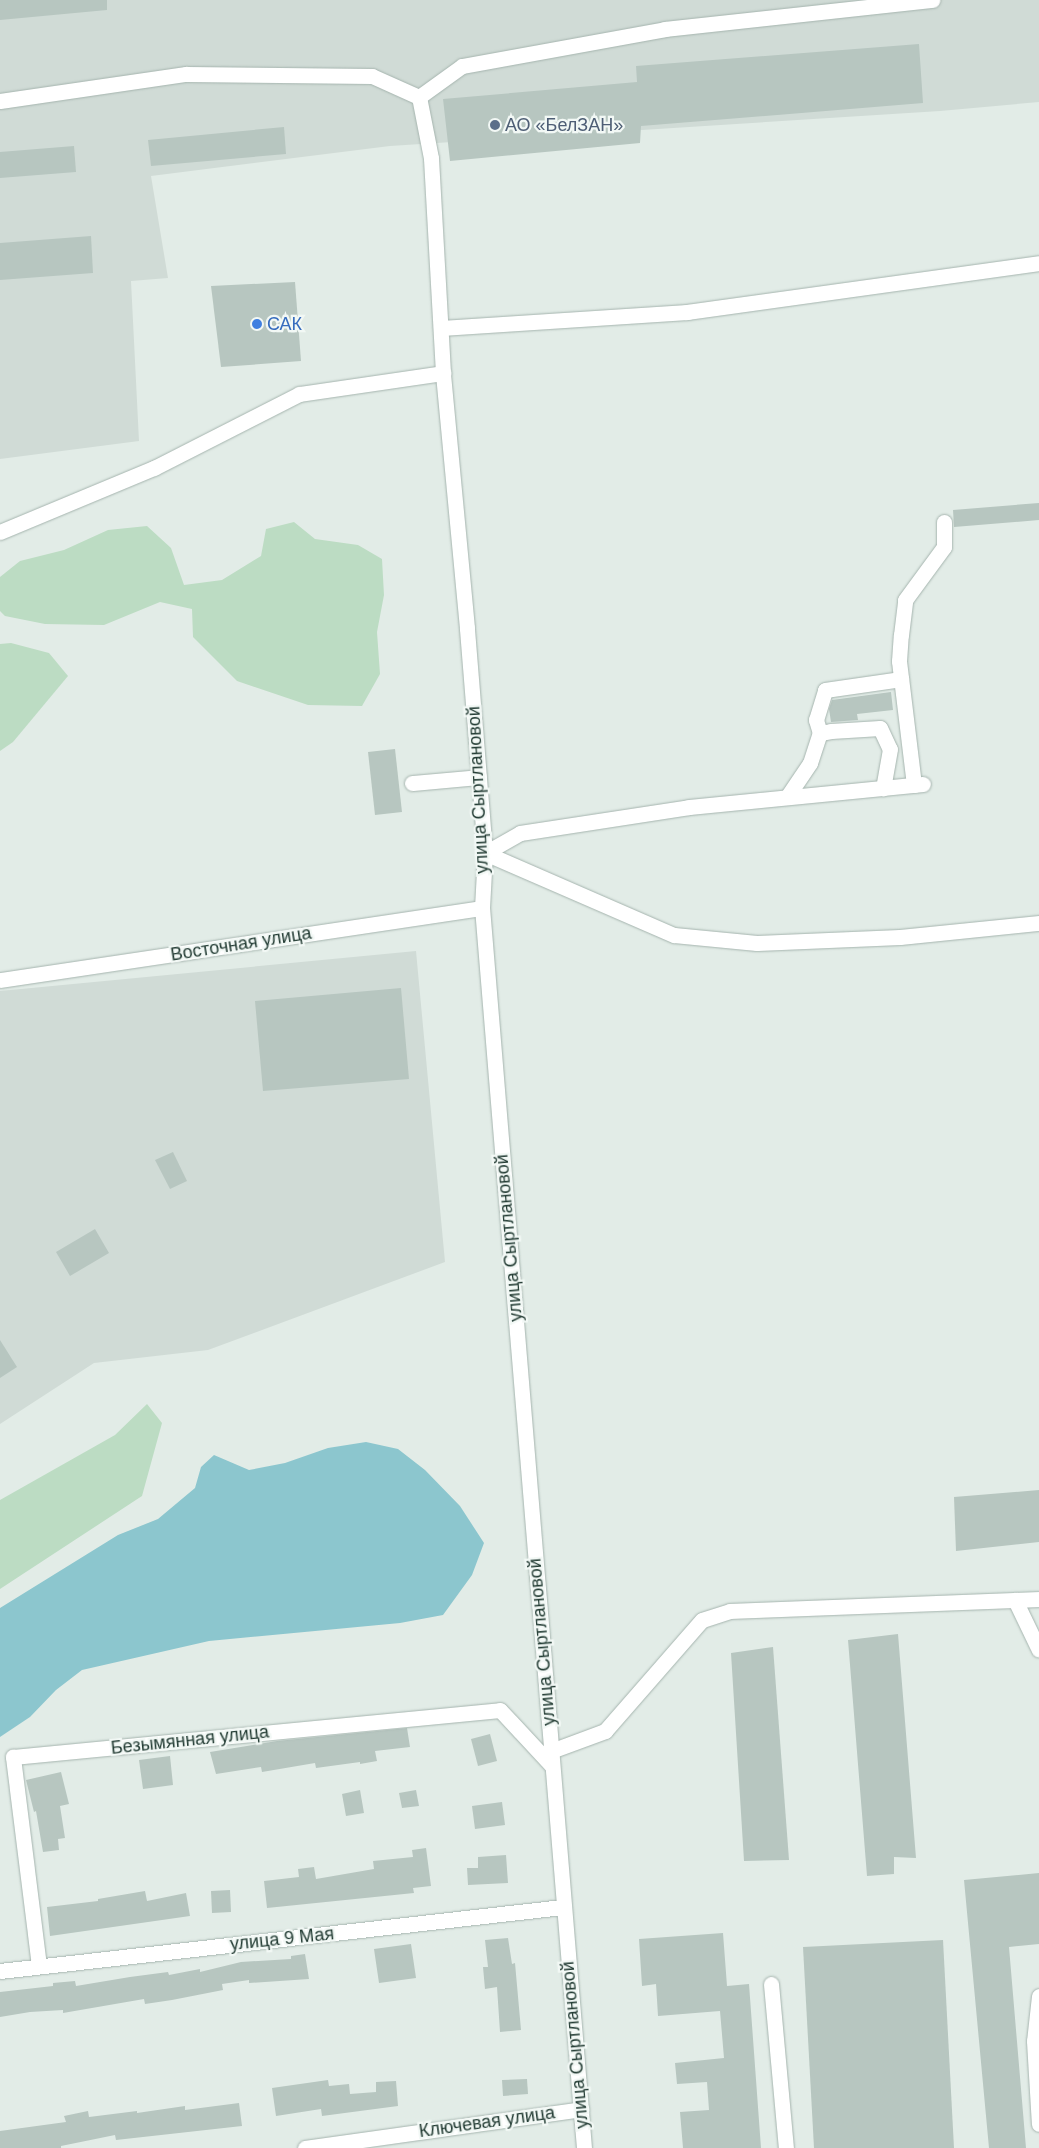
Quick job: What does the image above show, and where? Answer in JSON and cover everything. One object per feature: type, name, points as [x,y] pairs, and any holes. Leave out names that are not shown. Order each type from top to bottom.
[{"type":"street","points":[[0,101],[186,74],[372,76],[419,97],[462,66],[665,29],[932,0]]},
{"type":"street","name":"улица Сыртлановой","points":[[419,97],[432,158],[443,373],[485,853],[482,908],[584,2148]]},
{"type":"street","points":[[441,328],[688,312],[1039,263]]},
{"type":"street","points":[[0,532],[154,468],[299,394],[443,373]]},
{"type":"street","points":[[485,853],[520,833],[689,807],[919,784],[898,661],[905,600],[944,547],[944,522]]},
{"type":"street","points":[[787,797],[810,763],[820,733],[816,720],[825,690],[901,679]]},
{"type":"street","points":[[820,733],[880,728],[890,749],[883,788]]},
{"type":"street","points":[[412,783],[479,777]]},
{"type":"street","points":[[485,853],[674,935],[757,943],[900,937],[1039,923]]},
{"type":"street","name":"Восточная улица","points":[[0,980],[482,908]]},
{"type":"street","points":[[551,1759],[605,1731],[702,1620],[730,1611],[1039,1599]]},
{"type":"street","points":[[1015,1600],[1039,1650]]},
{"type":"street","name":"Безымянная улица","points":[[38,1966],[13,1757],[500,1710],[551,1759]]},
{"type":"street","name":"улица 9 Мая","points":[[0,1971],[563,1907]]},
{"type":"street","points":[[772,1984],[786,2148]]},
{"type":"street","points":[[1039,1996],[1034,2041],[1039,2124]]},
{"type":"street","name":"Ключевая улица","points":[[304,2148],[581,2109]]},
{"type":"shaded area","name":"АО «БелЗАН»","points":[[0,0],[1039,0],[1039,102],[940,111],[390,146],[151,176],[168,278],[131,281],[139,441],[0,459]]},
{"type":"shaded area","points":[[416,951],[445,1262],[208,1350],[94,1363],[0,1424],[0,991]]},
{"type":"green space","points":[[294,522],[315,539],[358,545],[382,559],[384,595],[377,632],[380,674],[362,706],[308,705],[237,681],[193,637],[192,609],[160,602],[104,625],[45,624],[5,616],[0,611],[0,577],[20,561],[64,550],[108,530],[147,526],[171,548],[184,585],[222,580],[261,556],[266,529]]},
{"type":"green space","points":[[11,643],[49,653],[68,676],[13,742],[0,751],[0,644]]},
{"type":"green space","points":[[147,1404],[162,1423],[142,1496],[0,1589],[0,1500],[115,1435]]},
{"type":"water","points":[[366,1442],[398,1449],[425,1470],[460,1506],[484,1543],[472,1575],[443,1615],[400,1623],[209,1641],[82,1670],[56,1690],[30,1717],[0,1737],[0,1608],[118,1535],[158,1519],[195,1488],[201,1467],[214,1455],[249,1470],[285,1463],[328,1448]]},
{"type":"building","points":[[0,0],[107,0],[107,10],[0,20]]},
{"type":"building","points":[[919,44],[923,103],[641,126],[640,143],[450,161],[443,99],[637,82],[636,66]]},
{"type":"building","points":[[284,127],[286,154],[151,166],[148,140]]},
{"type":"building","points":[[74,146],[76,172],[0,178],[0,152]]},
{"type":"building","points":[[91,236],[93,273],[0,280],[0,243]]},
{"type":"building","name":"САК","points":[[295,282],[301,361],[221,367],[211,286]]},
{"type":"building","points":[[1039,503],[1039,520],[954,527],[953,510]]},
{"type":"building","points":[[891,692],[893,710],[857,714],[858,720],[831,722],[829,709],[832,700]]},
{"type":"building","points":[[395,749],[402,812],[375,815],[368,752]]},
{"type":"building","points":[[401,988],[409,1079],[263,1091],[255,1001]]},
{"type":"building","points":[[173,1152],[187,1181],[170,1189],[155,1160]]},
{"type":"building","points":[[95,1229],[109,1253],[70,1276],[56,1252]]},
{"type":"building","points":[[0,1340],[17,1367],[0,1378]]},
{"type":"building","points":[[1039,1490],[1039,1542],[956,1551],[954,1497]]},
{"type":"building","points":[[898,1634],[916,1858],[894,1857],[894,1874],[867,1876],[848,1640]]},
{"type":"building","points":[[773,1647],[789,1860],[744,1861],[731,1653]]},
{"type":"building","points":[[407,1728],[410,1747],[375,1751],[377,1761],[360,1764],[360,1762],[316,1768],[315,1763],[262,1772],[261,1767],[216,1774],[210,1752],[277,1741]]},
{"type":"building","points":[[490,1734],[497,1761],[478,1766],[471,1739]]},
{"type":"building","points":[[170,1756],[173,1785],[143,1789],[139,1760]]},
{"type":"building","points":[[61,1772],[69,1804],[60,1806],[65,1838],[58,1839],[59,1850],[43,1852],[36,1811],[34,1812],[26,1780]]},
{"type":"building","points":[[360,1790],[364,1813],[346,1816],[342,1794]]},
{"type":"building","points":[[416,1790],[419,1806],[402,1808],[399,1793]]},
{"type":"building","points":[[502,1802],[505,1825],[475,1829],[472,1806]]},
{"type":"building","points":[[426,1848],[431,1886],[413,1888],[414,1893],[267,1908],[264,1881],[299,1877],[298,1869],[314,1867],[316,1879],[374,1869],[373,1861],[413,1857],[412,1850]]},
{"type":"building","points":[[506,1855],[508,1883],[468,1885],[467,1868],[478,1868],[478,1857]]},
{"type":"building","points":[[1039,1873],[1039,1944],[1009,1947],[1026,2148],[989,2148],[964,1880]]},
{"type":"building","points":[[230,1890],[231,1912],[212,1913],[211,1891]]},
{"type":"building","points":[[145,1891],[147,1901],[186,1893],[190,1916],[50,1936],[47,1907],[98,1901],[98,1899]]},
{"type":"building","points":[[723,1933],[727,1986],[749,1984],[761,2148],[683,2148],[680,2112],[709,2110],[707,2082],[677,2084],[675,2063],[724,2058],[720,2011],[658,2016],[656,1984],[642,1986],[639,1939]]},
{"type":"building","points":[[508,1938],[512,1964],[515,1963],[521,2030],[500,2032],[497,1987],[485,1989],[483,1967],[488,1967],[485,1940]]},
{"type":"building","points":[[943,1940],[954,2148],[814,2148],[803,1947]]},
{"type":"building","points":[[411,1944],[416,1978],[379,1983],[374,1949]]},
{"type":"building","points":[[305,1954],[309,1979],[249,1983],[249,1980],[222,1984],[223,1990],[172,2000],[145,2004],[144,1999],[63,2013],[63,2010],[30,2012],[0,2017],[0,1992],[53,1986],[53,1983],[75,1981],[76,1986],[168,1972],[169,1975],[200,1969],[200,1972],[241,1962],[291,1959],[291,1956]]},
{"type":"building","points":[[527,2079],[528,2094],[503,2096],[502,2080]]},
{"type":"building","points":[[328,2080],[329,2086],[349,2084],[350,2094],[376,2092],[376,2082],[396,2081],[398,2106],[322,2116],[321,2109],[276,2116],[272,2088]]},
{"type":"building","points":[[239,2103],[242,2126],[116,2140],[115,2135],[61,2146],[61,2148],[0,2148],[0,2131],[66,2122],[64,2116],[88,2111],[89,2117],[185,2106],[185,2110]]},
{"type":"place","name":"АО «БелЗАН»","points":[[495,125]]},
{"type":"place","name":"САК","points":[[257,324]]}]
